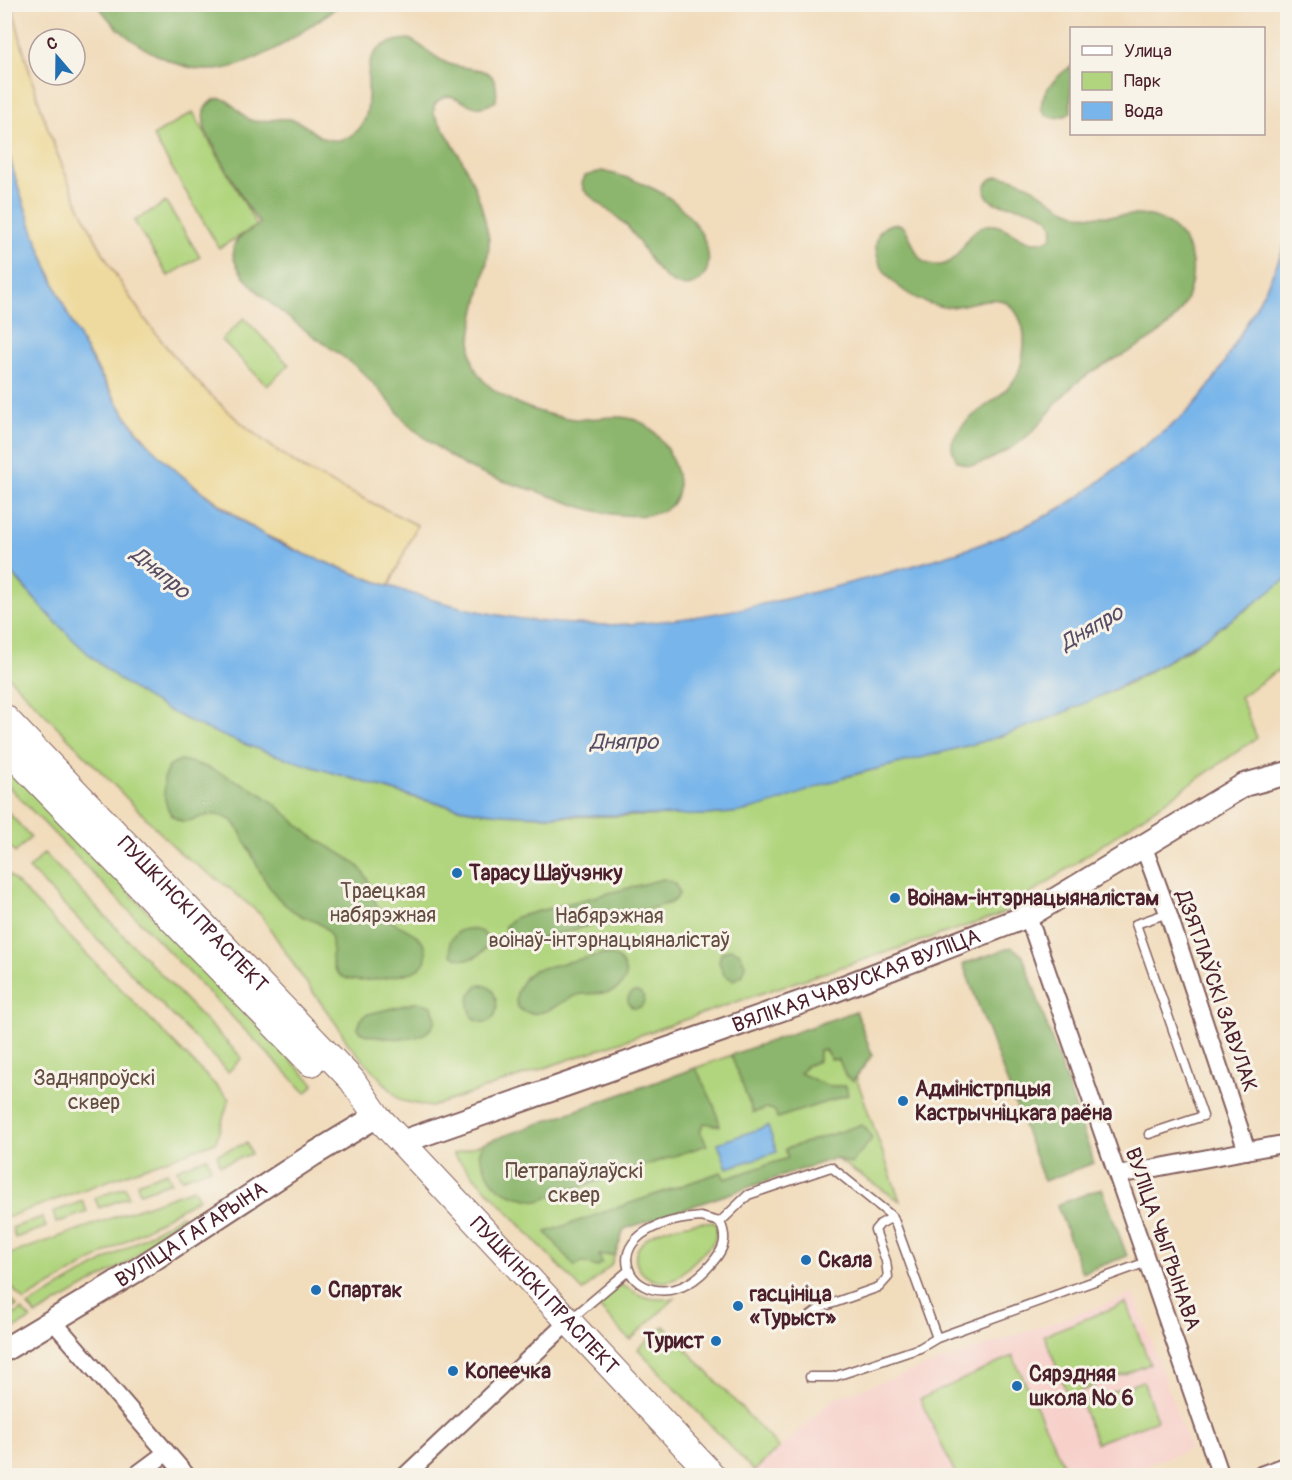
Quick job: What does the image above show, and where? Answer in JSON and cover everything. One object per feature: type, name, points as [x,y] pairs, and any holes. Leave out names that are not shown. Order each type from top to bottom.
[{"type":"main road","name":"ПУШКІНСКІ ПРАСПЕКТ","points":[[4,717],[352,1080],[377,1116],[713,1476]]},
{"type":"main road","name":"ПУШКІНСКІ ПРАСПЕКТ","points":[[4,746],[339,1092],[377,1116]]},
{"type":"main road","name":"ВЯЛІКАЯ ЧАВУСКАЯ ВУЛІЦА","points":[[402,1142],[828,993],[1028,915],[1244,785],[1287,772]]},
{"type":"main road","name":"ВУЛІЦА ГАГАРЫНА","points":[[4,1350],[137,1270],[314,1154],[377,1116]]},
{"type":"street","name":"ДЗЯТЛАЎСКІ ЗАВУЛАК","points":[[1143,845],[1247,1151]]},
{"type":"street","name":"ВУЛІЦА ЧЫГРЫНАВА","points":[[1028,915],[1221,1476]]},
{"type":"street","points":[[1118,1175],[1287,1143]]},
{"type":"street","points":[[53,1321],[187,1476]]},
{"type":"street","points":[[405,1476],[569,1321]]},
{"type":"street","points":[[135,1476],[166,1453]]},
{"type":"street","points":[[1258,1476],[1287,1465]]},
{"type":"lane","points":[[1149,1134],[1203,1116],[1136,924],[1168,913]]},
{"type":"lane","points":[[720,1222],[748,1195],[831,1167],[893,1217],[937,1338]]},
{"type":"lane","points":[[701,1217],[720,1222],[725,1231],[726,1241],[720,1252],[704,1272],[681,1287],[661,1292],[651,1289],[642,1286],[628,1271],[629,1247],[649,1230],[666,1223],[701,1217]]},
{"type":"lane","points":[[805,1320],[822,1307],[879,1287],[888,1277],[886,1261],[875,1230],[880,1224],[893,1217]]},
{"type":"lane","points":[[810,1377],[833,1377],[920,1348],[937,1338],[1147,1262]]},
{"type":"lane","points":[[569,1321],[628,1271]]},
{"type":"shaded area","name":"Сярэдняя школа № 6","points":[[1134,1294],[1190,1449],[1121,1475],[754,1476],[752,1473],[835,1398]]},
{"type":"green space","points":[[98,5],[340,5],[270,52],[238,65],[215,70],[181,65],[148,51],[117,27]]},
{"type":"green space","points":[[409,39],[449,64],[490,74],[496,88],[496,101],[485,106],[471,106],[451,96],[440,99],[434,105],[434,114],[471,178],[489,237],[488,258],[471,342],[476,370],[494,389],[534,410],[575,419],[629,418],[646,425],[661,441],[674,464],[678,489],[675,500],[668,508],[641,516],[603,513],[471,469],[444,453],[409,426],[359,370],[277,309],[256,290],[241,272],[233,255],[237,240],[260,224],[246,204],[205,130],[203,118],[208,104],[223,99],[253,121],[289,119],[300,123],[325,139],[344,139],[358,130],[365,118],[370,62],[376,51],[388,43]]},
{"type":"green space","points":[[1070,67],[1070,114],[1052,118],[1044,113],[1042,103],[1049,86]]},
{"type":"green space","points":[[193,112],[257,226],[219,248],[153,136]]},
{"type":"green space","points":[[602,171],[651,187],[677,204],[687,214],[697,226],[707,247],[707,269],[699,281],[687,286],[672,282],[665,277],[652,263],[626,225],[584,190],[582,183],[585,176]]},
{"type":"green space","points":[[998,176],[1021,182],[1072,212],[1098,216],[1150,216],[1161,220],[1173,227],[1187,245],[1192,261],[1192,278],[1184,304],[1161,332],[1079,381],[1033,431],[1012,447],[985,461],[967,465],[957,461],[952,448],[953,440],[966,422],[1000,395],[1017,376],[1024,346],[1021,322],[1014,309],[1005,302],[995,299],[950,307],[928,303],[907,293],[897,286],[882,268],[876,244],[878,235],[885,227],[894,224],[901,225],[910,236],[921,259],[926,263],[938,265],[954,258],[978,228],[987,225],[996,225],[1033,242],[1051,238],[1053,228],[1050,220],[1043,215],[1023,208],[995,203],[987,196],[985,188],[987,184]]},
{"type":"green space","points":[[166,202],[200,257],[168,276],[134,221]]},
{"type":"green space","points":[[244,318],[289,365],[267,386],[222,340]]},
{"type":"green space","name":"Набярэжная воінаў-інтэрнацыяналістаў","points":[[4,565],[59,626],[89,654],[120,680],[175,714],[234,740],[296,761],[404,795],[484,812],[539,816],[595,816],[706,815],[735,812],[842,778],[1001,736],[1061,714],[1127,684],[1187,650],[1246,610],[1287,578],[1287,664],[1240,697],[1257,738],[1025,898],[1026,902],[994,917],[774,989],[431,1107],[398,1098],[347,1042],[261,915],[228,887],[180,853],[5,673]]},
{"type":"green space","points":[[181,760],[228,776],[263,795],[309,834],[358,866],[367,879],[381,912],[391,921],[415,935],[424,944],[426,959],[422,965],[409,973],[376,980],[351,980],[342,976],[335,969],[332,942],[328,932],[320,924],[287,907],[272,891],[234,822],[215,815],[185,821],[174,817],[170,812],[164,793],[165,776],[169,767]]},
{"type":"green space","points":[[4,762],[314,1084],[306,1093],[5,783]]},
{"type":"green space","points":[[5,809],[31,837],[15,853],[5,841]]},
{"type":"green space","points":[[44,853],[242,1058],[228,1072],[29,869]]},
{"type":"green space","name":"Задняпроўскі сквер","points":[[5,871],[229,1099],[216,1142],[5,1218]]},
{"type":"green space","points":[[663,879],[676,885],[679,894],[670,903],[522,944],[508,942],[505,938],[505,926],[516,917]]},
{"type":"green space","points":[[466,929],[479,931],[486,936],[487,942],[485,949],[479,955],[470,959],[461,959],[451,954],[450,941],[459,931]]},
{"type":"green space","points":[[1012,947],[1023,956],[1094,1163],[1044,1181],[963,964]]},
{"type":"green space","points":[[730,949],[739,952],[745,964],[743,975],[733,980],[724,975],[719,962],[721,953]]},
{"type":"green space","points":[[602,954],[616,957],[624,967],[626,977],[621,986],[614,991],[577,995],[548,1010],[536,1013],[529,1013],[518,1006],[516,1000],[519,987],[528,974],[534,970]]},
{"type":"green space","points":[[479,985],[492,990],[497,1006],[495,1014],[490,1020],[484,1022],[472,1016],[469,1007],[470,994]]},
{"type":"green space","points":[[633,992],[639,992],[644,1000],[642,1006],[633,1008],[628,1003],[628,997]]},
{"type":"green space","points":[[418,1002],[432,1006],[436,1019],[433,1026],[423,1035],[403,1039],[377,1037],[363,1034],[358,1028],[362,1017],[368,1014]]},
{"type":"green space","name":"Петрапаўлаўскі сквер","points":[[856,1011],[872,1055],[856,1077],[900,1201],[835,1158],[624,1229],[611,1265],[583,1291],[453,1154]]},
{"type":"green space","points":[[856,1011],[872,1055],[853,1081],[846,1077],[839,1060],[831,1059],[825,1050],[819,1050],[819,1061],[806,1066],[800,1073],[825,1085],[846,1086],[848,1095],[777,1118],[775,1111],[767,1108],[753,1113],[731,1055]]},
{"type":"green space","points":[[696,1068],[714,1105],[720,1126],[704,1123],[700,1131],[707,1145],[538,1201],[515,1196],[500,1188],[494,1183],[484,1165],[479,1153],[484,1143]]},
{"type":"green space","points":[[860,1125],[865,1127],[872,1138],[852,1164],[835,1158],[624,1229],[615,1255],[599,1255],[602,1263],[597,1267],[582,1262],[575,1267],[546,1232],[721,1172],[725,1179],[788,1158],[785,1149]]},
{"type":"green space","points":[[247,1143],[251,1154],[220,1165],[217,1154]]},
{"type":"green space","points":[[207,1157],[211,1168],[181,1179],[177,1169]]},
{"type":"green space","points":[[167,1172],[171,1182],[140,1193],[137,1183]]},
{"type":"green space","points":[[125,1187],[129,1197],[99,1208],[95,1198]]},
{"type":"green space","points":[[1102,1188],[1127,1256],[1082,1273],[1057,1205]]},
{"type":"green space","points":[[193,1189],[199,1198],[24,1301],[5,1280],[5,1256]]},
{"type":"green space","points":[[83,1201],[87,1212],[56,1223],[53,1212]]},
{"type":"green space","points":[[182,1215],[184,1218],[127,1263],[36,1315],[28,1306]]},
{"type":"green space","points":[[42,1217],[46,1227],[15,1238],[12,1228]]},
{"type":"green space","points":[[701,1222],[713,1222],[717,1226],[713,1243],[677,1278],[668,1281],[651,1279],[638,1268],[636,1252],[647,1238],[661,1230]]},
{"type":"green space","points":[[618,1285],[650,1298],[675,1298],[630,1340],[597,1305]]},
{"type":"green space","points":[[4,1292],[17,1306],[5,1313],[4,1313]]},
{"type":"green space","points":[[1126,1303],[1150,1364],[1068,1396],[1044,1335]]},
{"type":"green space","points":[[22,1310],[31,1319],[5,1334],[5,1320]]},
{"type":"green space","points":[[664,1326],[779,1448],[754,1471],[638,1349]]},
{"type":"green space","points":[[1013,1356],[1068,1475],[956,1475],[920,1399]]},
{"type":"green space","points":[[1143,1381],[1157,1420],[1096,1443],[1081,1403]]},
{"type":"sand","points":[[4,5],[12,5],[27,62],[27,87],[34,87],[52,141],[79,206],[111,267],[149,324],[193,377],[244,425],[307,471],[417,525],[389,586],[307,555],[259,532],[186,479],[155,452],[123,412],[72,326],[33,231],[5,140]]},
{"type":"water","name":"Дняпро","points":[[4,140],[34,233],[72,323],[103,380],[122,409],[142,437],[169,464],[245,523],[305,554],[405,592],[479,611],[554,623],[629,624],[687,618],[775,601],[861,580],[974,547],[1055,511],[1086,492],[1184,415],[1199,399],[1217,374],[1252,314],[1287,240],[1287,578],[1222,626],[1153,669],[1043,721],[958,748],[855,774],[778,802],[739,812],[699,815],[558,816],[484,812],[418,798],[263,751],[232,740],[174,713],[146,698],[120,680],[45,611],[5,565]]},
{"type":"water","points":[[768,1126],[777,1152],[727,1168],[718,1143]]},
{"type":"place","name":"Тарасу Шаўчэнку","points":[[457,873]]},
{"type":"place","name":"Воінам-інтэрнацыяналістам","points":[[895,898]]},
{"type":"place","name":"Адміністрпцыя Кастрычніцкага раёна","points":[[903,1101]]},
{"type":"place","name":"Скала","points":[[806,1260]]},
{"type":"place","name":"Спартак","points":[[316,1290]]},
{"type":"place","name":"гасцініца «Турыст»","points":[[738,1306]]},
{"type":"place","name":"Турист","points":[[716,1341]]},
{"type":"place","name":"Копеечка","points":[[453,1371]]},
{"type":"place","name":"Сярэдняя школа № 6","points":[[1017,1386]]},
{"type":"park label","name":"Траецкая набярэжная","points":[[383,903]]}]
